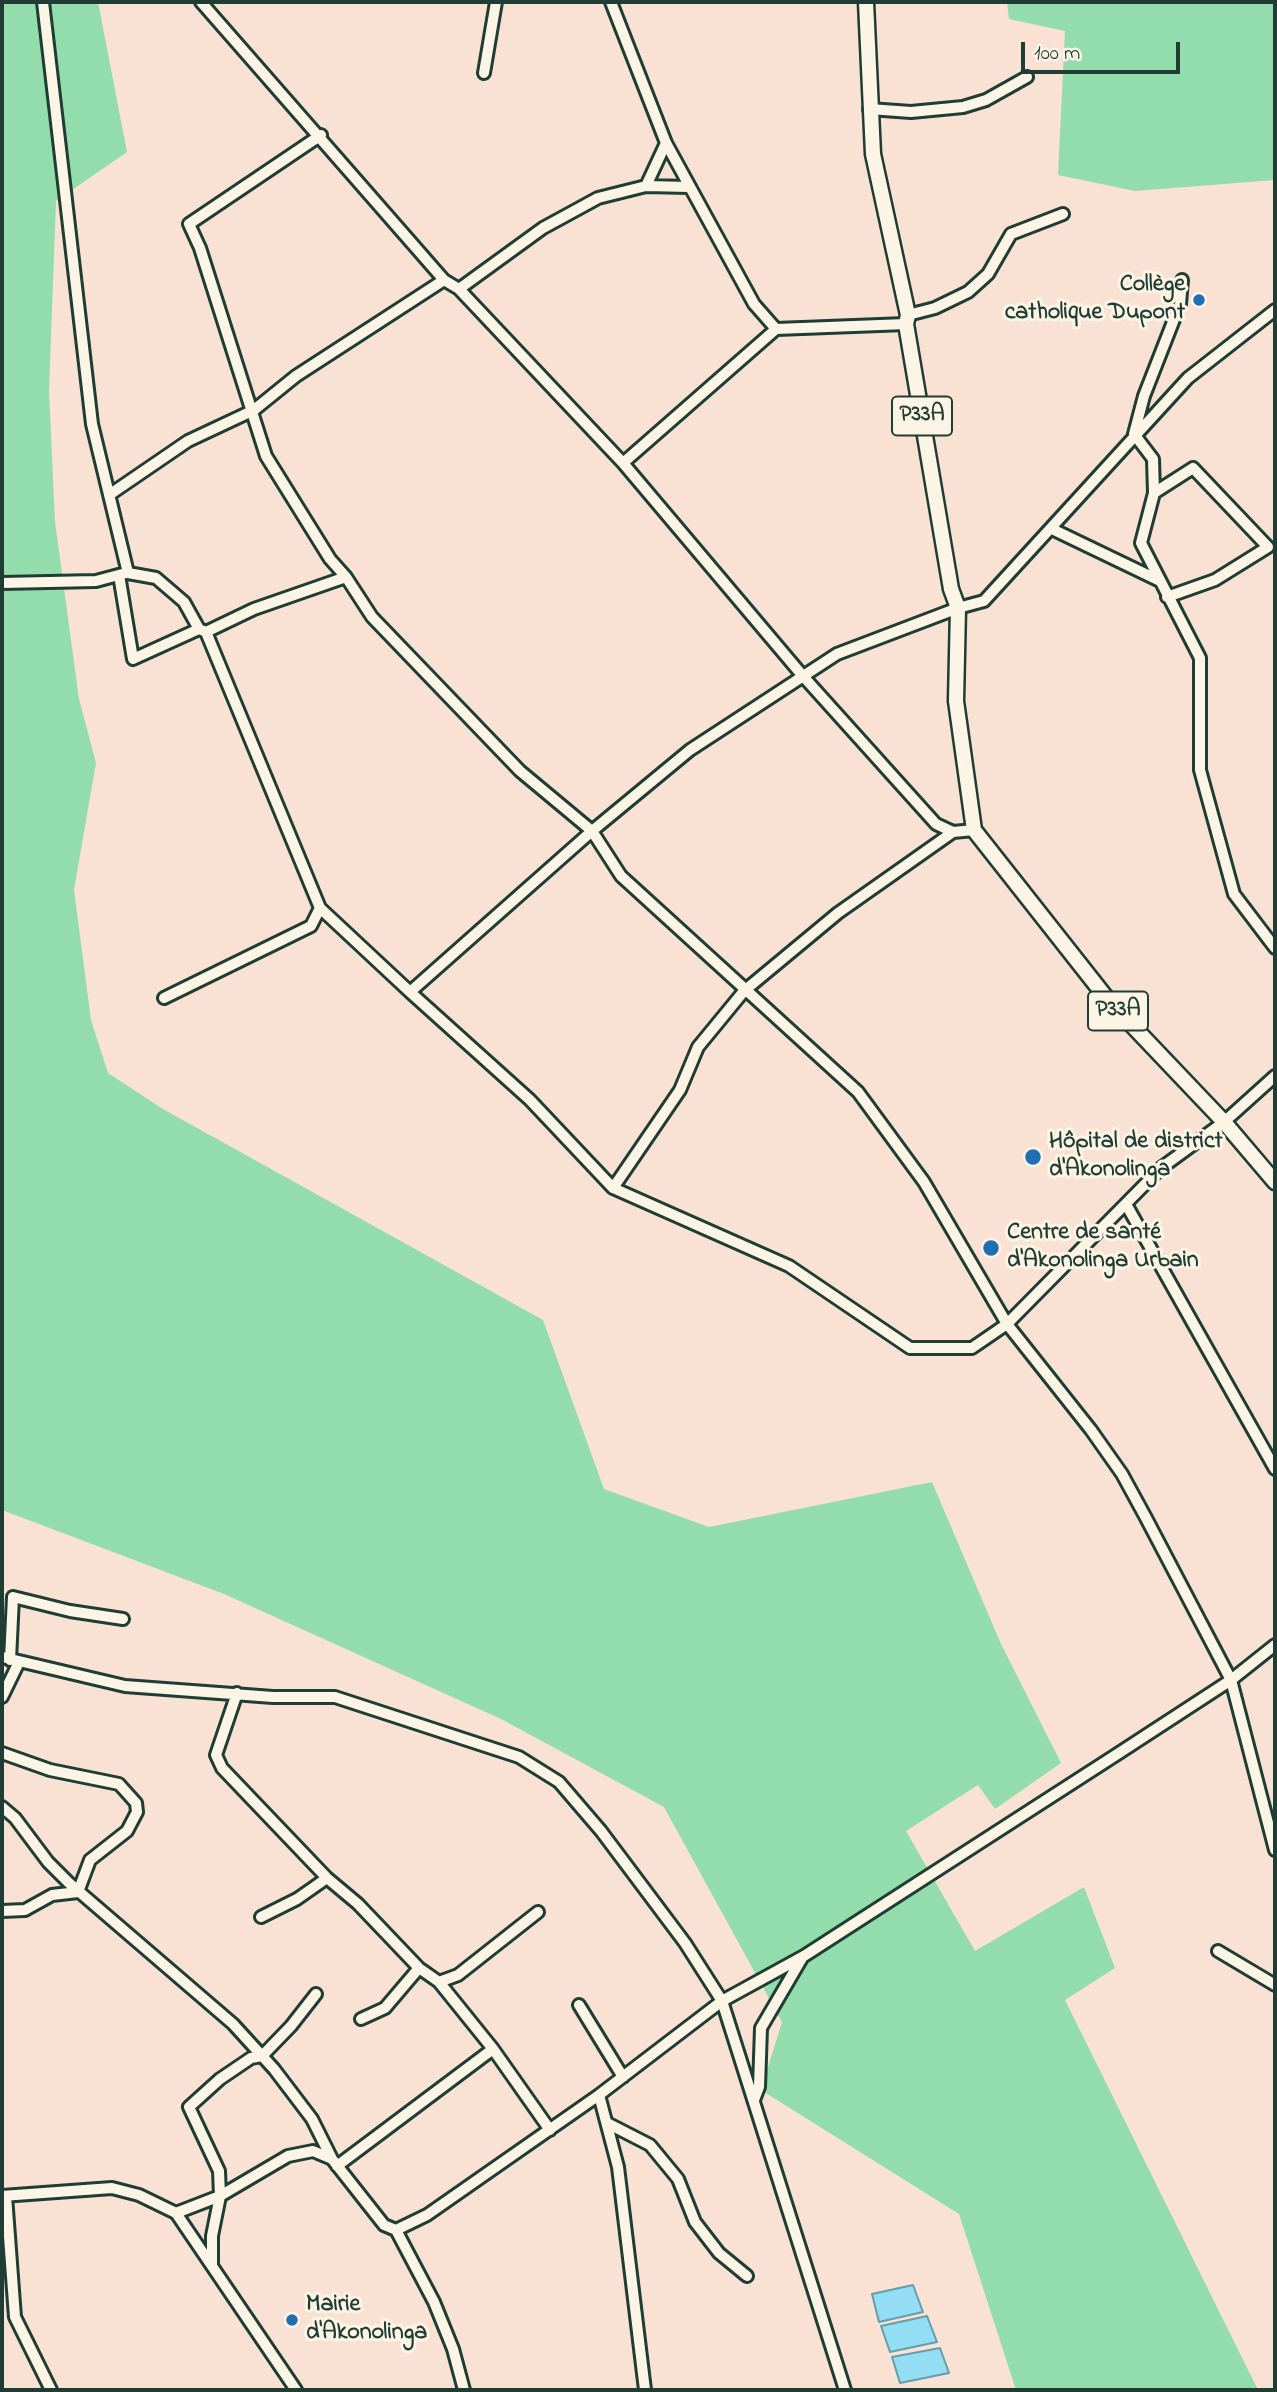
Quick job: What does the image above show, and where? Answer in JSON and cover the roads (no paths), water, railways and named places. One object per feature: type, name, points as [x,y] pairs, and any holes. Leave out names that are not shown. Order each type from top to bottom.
[{"type":"main road","name":"P33A","points":[[866,2],[873,153],[907,320],[951,589],[958,608],[956,701],[974,830],[1108,1000],[1224,1122],[1275,1182]]},
{"type":"street","points":[[43,2],[92,424],[124,574],[133,659],[254,609],[346,577]]},
{"type":"street","points":[[201,2],[321,135],[444,280],[459,289],[623,463],[802,675],[936,824],[953,832]]},
{"type":"street","points":[[484,73],[496,2]]},
{"type":"street","points":[[611,2],[666,144],[754,304],[776,329]]},
{"type":"street","points":[[869,109],[911,112],[963,107],[986,100],[1027,77]]},
{"type":"street","points":[[321,135],[189,224],[200,248],[254,410],[266,456],[330,559],[346,577],[372,617],[501,752],[592,831],[621,876],[744,991],[858,1092],[924,1182],[1007,1324],[1122,1474],[1231,1680],[1275,1850]]},
{"type":"street","points":[[646,186],[666,144]]},
{"type":"street","points":[[459,289],[543,228],[598,198],[646,186],[689,187]]},
{"type":"street","points":[[623,463],[776,329],[907,320],[968,292],[988,274],[1011,234],[1063,214]]},
{"type":"street","points":[[109,495],[188,441],[254,410],[296,376],[444,280]]},
{"type":"street","points":[[1182,280],[1180,304],[1144,396],[1135,433],[1153,459],[1154,493],[1141,543],[1200,659],[1200,770],[1234,894],[1275,948]]},
{"type":"street","points":[[410,992],[592,831],[690,750],[838,654],[958,608],[984,601],[1188,378],[1275,310]]},
{"type":"street","points":[[1154,493],[1194,468],[1268,547],[1215,580],[1167,597]]},
{"type":"street","points":[[1052,529],[1158,580]]},
{"type":"street","points":[[2,583],[96,581],[124,574],[156,578],[184,602],[202,631],[320,908],[530,1100],[613,1188],[789,1266],[910,1348],[972,1348],[1007,1324],[1127,1206],[1161,1168],[1224,1122],[1275,1076]]},
{"type":"street","points":[[613,1188],[680,1090],[698,1048],[744,991],[838,913],[953,832],[974,830]]},
{"type":"street","points":[[164,998],[311,926],[320,908]]},
{"type":"street","points":[[1127,1206],[1275,1469]]},
{"type":"street","points":[[2,1698],[10,1660],[13,1597],[70,1611],[123,1619]]},
{"type":"street","points":[[397,2230],[427,2215],[550,2130],[722,2001],[804,1956],[1231,1680],[1275,1645]]},
{"type":"street","points":[[10,1660],[125,1686],[272,1697],[335,1697],[519,1757],[559,1782],[601,1830],[685,1942],[722,2001],[845,2390]]},
{"type":"street","points":[[237,1693],[217,1760],[327,1878],[358,1904],[419,1968],[439,1982],[493,2049],[550,2130]]},
{"type":"street","points":[[2,1754],[50,1770],[119,1784],[136,1803],[133,1825],[90,1860],[78,1892]]},
{"type":"street","points":[[2,1807],[15,1818],[48,1862],[78,1892],[233,2024],[312,2119],[334,2162],[384,2225],[397,2230],[434,2302],[453,2349],[464,2390]]},
{"type":"street","points":[[261,1917],[297,1899],[327,1878]]},
{"type":"street","points":[[2,1911],[25,1910],[52,1895],[78,1892]]},
{"type":"street","points":[[439,1982],[458,1975],[538,1912]]},
{"type":"street","points":[[1219,1951],[1275,1985]]},
{"type":"street","points":[[754,2100],[759,2087],[761,2028],[804,1956]]},
{"type":"street","points":[[361,2019],[385,2008],[419,1968]]},
{"type":"street","points":[[212,2264],[212,2236],[220,2196],[219,2171],[189,2107],[220,2079],[251,2058],[262,2056],[291,2026],[316,1994]]},
{"type":"street","points":[[579,2005],[623,2077]]},
{"type":"street","points":[[334,2162],[493,2049]]},
{"type":"street","points":[[599,2095],[618,2167],[645,2390]]},
{"type":"street","points":[[607,2123],[650,2145],[678,2179],[695,2222],[719,2253],[747,2276]]},
{"type":"street","points":[[176,2213],[220,2196],[288,2156],[313,2151],[334,2162]]},
{"type":"street","points":[[51,2390],[15,2317],[4,2196],[112,2188],[139,2194],[176,2213],[296,2390]]},
{"type":"water","points":[[913,2285],[923,2312],[879,2322],[872,2294]]},
{"type":"water","points":[[927,2316],[937,2342],[890,2352],[881,2326]]},
{"type":"water","points":[[940,2348],[949,2373],[900,2383],[892,2357]]},
{"type":"place","name":"Collège catholique Dupont","points":[[1199,300]]},
{"type":"place","name":"Hôpital de district d'Akonolinga","points":[[1033,1157]]},
{"type":"place","name":"Centre de santé d'Akonolinga Urbain","points":[[991,1248]]},
{"type":"place","name":"Mairie d'Akonolinga","points":[[292,2320]]}]
